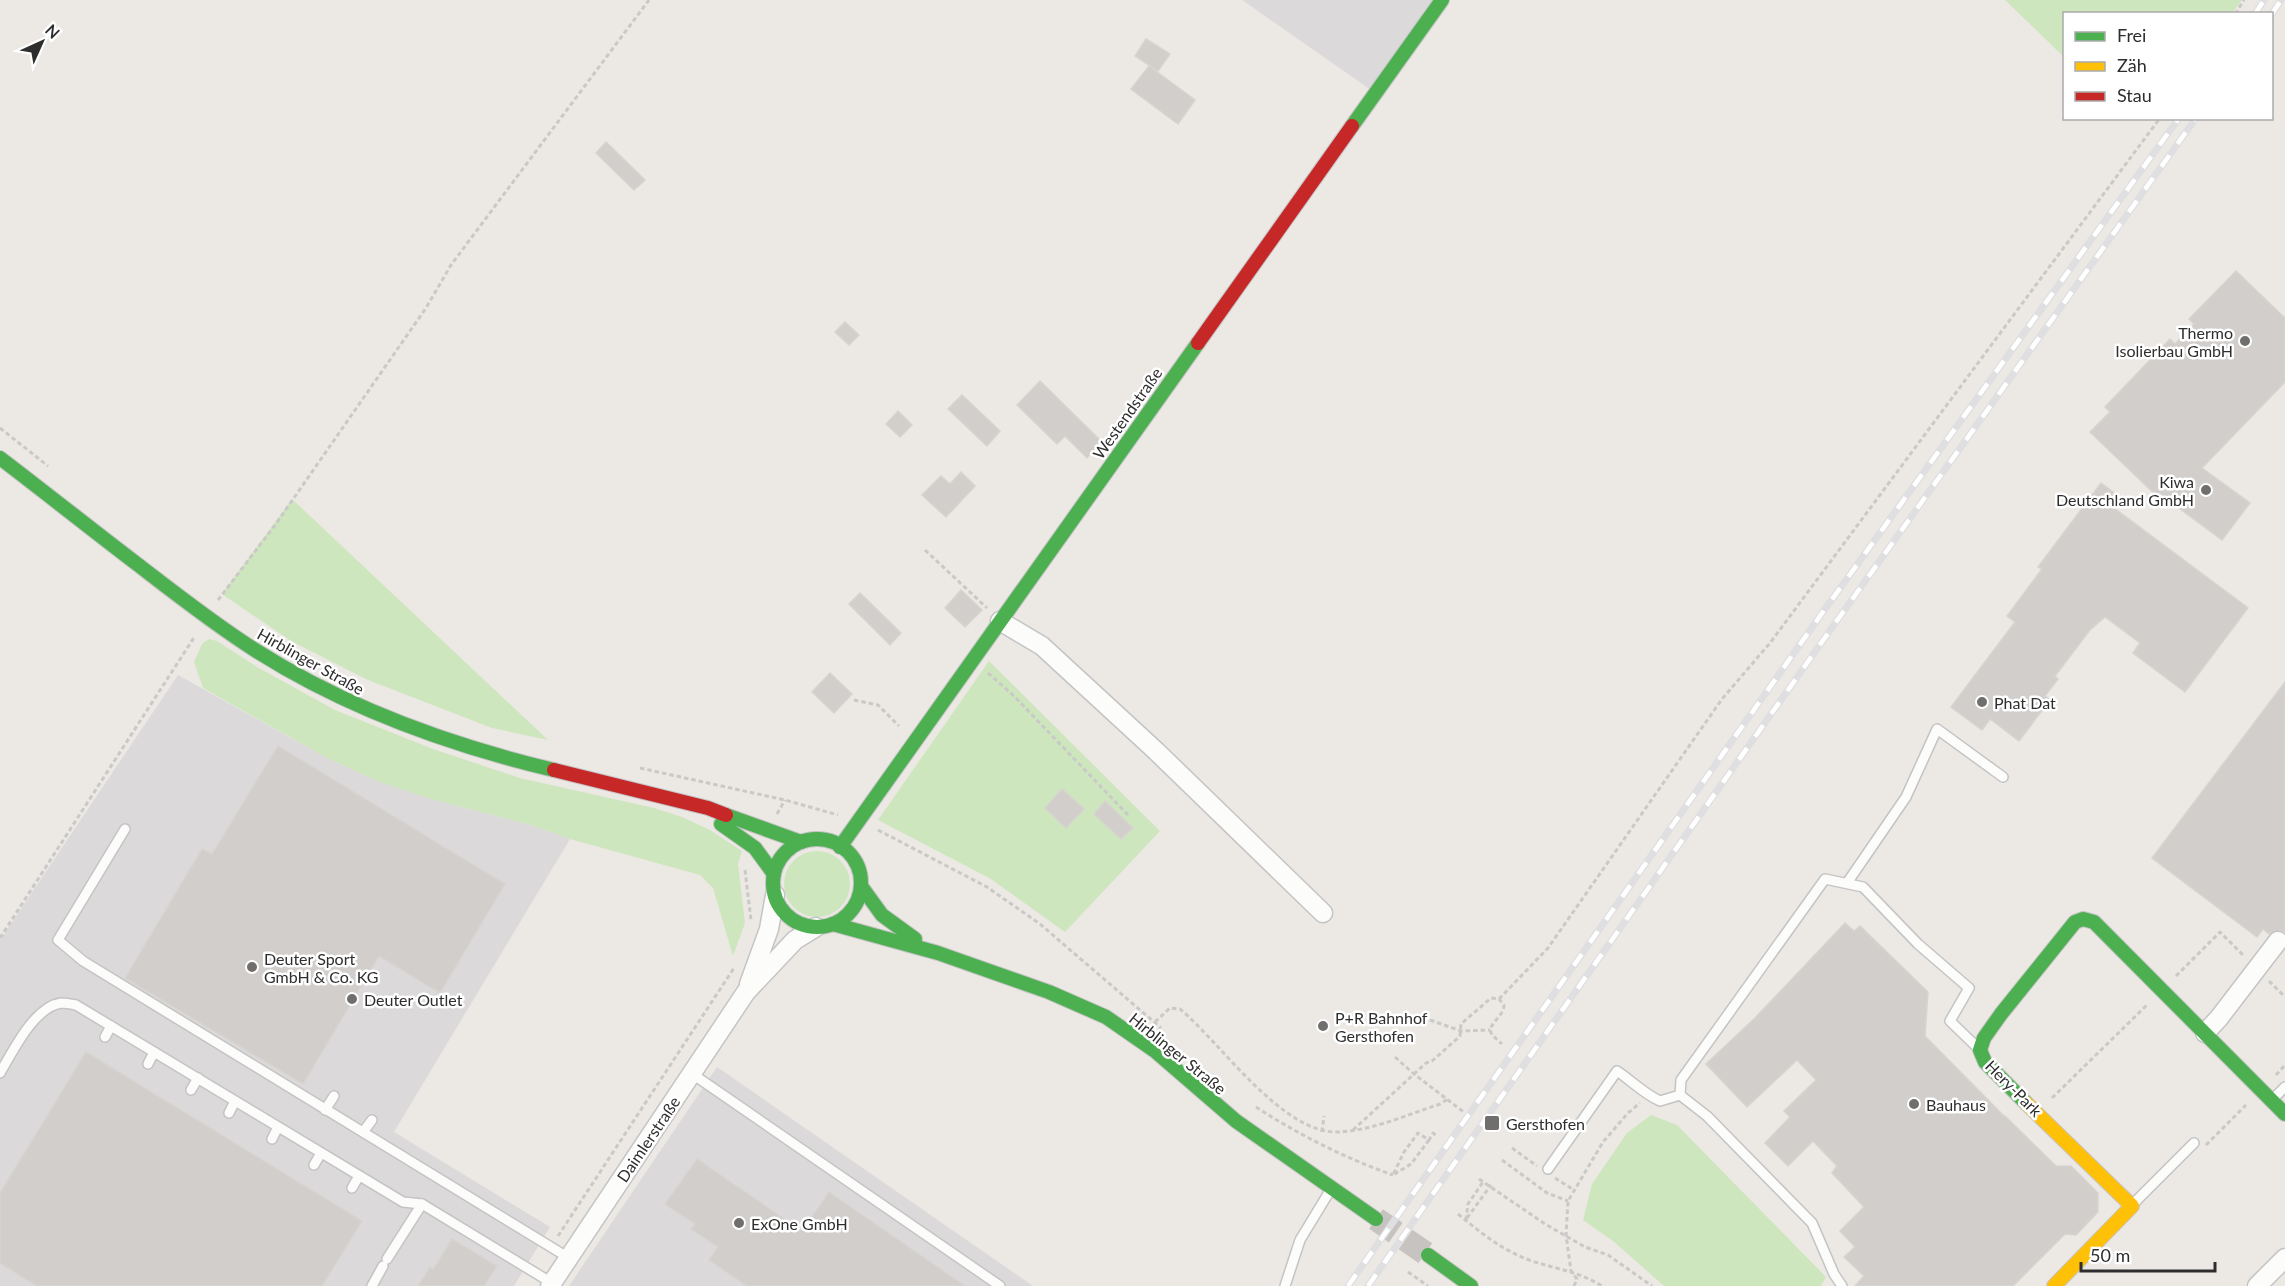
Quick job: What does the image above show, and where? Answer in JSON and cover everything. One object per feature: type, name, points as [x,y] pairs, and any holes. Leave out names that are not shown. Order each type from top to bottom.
[{"type":"main road","name":"Westendstraße","points":[[840,847],[1442,0]]},
{"type":"main road","name":"Hirblinger Straße","points":[[0,458],[207,618],[256,651],[310,682],[386,718],[462,745],[524,764],[708,808],[801,842],[820,840],[840,847],[856,864],[861,886],[882,915],[938,953]]},
{"type":"main road","name":"Hirblinger Straße","points":[[656,794],[715,820],[739,836],[755,848],[774,874]]},
{"type":"main road","points":[[775,895],[774,874],[786,852],[801,842]]},
{"type":"main road","points":[[825,925],[848,914],[854,907],[861,886]]},
{"type":"main road","name":"Hirblinger Straße","points":[[775,895],[790,918],[807,926],[825,925],[938,953],[1049,992],[1106,1017],[1155,1051],[1236,1121],[1376,1220]]},
{"type":"main road","name":"Hery-Park","points":[[2132,1206],[1985,1062],[1980,1050],[1984,1038],[2001,1014],[2075,922],[2083,919],[2094,922],[2285,1114]]},
{"type":"main road","points":[[2054,1286],[2132,1206]]},
{"type":"main road","points":[[1428,1255],[1472,1286]]},
{"type":"street","points":[[1000,621],[1042,646],[1156,751],[1323,912]]},
{"type":"street","name":"Daimlerstraße","points":[[746,992],[769,929],[775,895]]},
{"type":"street","name":"Daimlerstraße","points":[[551,1285],[746,992],[795,940],[825,925]]},
{"type":"street","points":[[2205,1033],[2278,940]]},
{"type":"street","points":[[2259,1278],[2285,1258]]},
{"type":"lane","points":[[1847,883],[1906,797],[1937,729],[2003,777]]},
{"type":"lane","points":[[125,829],[58,940],[83,962],[569,1258]]},
{"type":"lane","points":[[1680,1095],[1681,1080],[1825,879],[1863,887],[1918,944],[1969,988],[1950,1021],[1980,1050]]},
{"type":"lane","points":[[0,1073],[35,1019],[48,1008],[62,1003],[76,1005],[403,1202],[422,1204],[551,1285]]},
{"type":"lane","points":[[105,1037],[111,1026]]},
{"type":"lane","points":[[148,1064],[154,1052]]},
{"type":"lane","points":[[1548,1169],[1617,1071],[1634,1082],[1648,1096],[1660,1101],[1680,1095]]},
{"type":"lane","points":[[692,1073],[1000,1286]]},
{"type":"lane","points":[[191,1090],[198,1078]]},
{"type":"lane","points":[[2271,1100],[2285,1087]]},
{"type":"lane","points":[[1680,1095],[1707,1116],[1812,1223],[1834,1274],[1842,1286]]},
{"type":"lane","points":[[325,1110],[334,1096]]},
{"type":"lane","points":[[229,1113],[236,1101]]},
{"type":"lane","points":[[363,1132],[372,1119]]},
{"type":"lane","points":[[272,1139],[278,1127]]},
{"type":"lane","points":[[2132,1206],[2194,1143]]},
{"type":"lane","points":[[314,1165],[321,1153]]},
{"type":"lane","points":[[352,1188],[359,1176]]},
{"type":"lane","points":[[1285,1286],[1300,1240],[1331,1188]]},
{"type":"lane","points":[[372,1286],[422,1204]]},
{"type":"path","points":[[0,938],[207,618],[273,528],[419,317],[452,265],[650,0]]},
{"type":"path","points":[[1499,999],[1548,948],[1722,699],[1770,643],[2159,120]]},
{"type":"path","points":[[925,550],[1000,621]]},
{"type":"path","points":[[974,660],[1014,696],[1128,815]]},
{"type":"path","points":[[854,700],[878,705],[914,742]]},
{"type":"path","points":[[745,867],[751,917],[750,927]]},
{"type":"path","points":[[551,1246],[734,968]]},
{"type":"path","points":[[1352,1131],[1426,1063],[1432,1061],[1460,1036],[1461,1024],[1489,999],[1495,998],[1504,1005],[1504,1009],[1490,1030]]},
{"type":"path","points":[[1155,1022],[1170,1008],[1180,1009],[1273,1102],[1295,1120],[1322,1132],[1352,1131],[1374,1126],[1440,1104],[1448,1099]]},
{"type":"path","points":[[1431,1020],[1461,1031],[1490,1030]]},
{"type":"path","points":[[1490,1030],[1492,1035],[1503,1044]]},
{"type":"path","points":[[1395,1056],[1464,1113]]},
{"type":"path","points":[[1574,1286],[1576,1279],[1571,1271],[1566,1236],[1568,1202],[1603,1142],[1628,1113],[1648,1096]]},
{"type":"path","points":[[1322,1132],[1324,1116]]},
{"type":"path","points":[[1282,1124],[1358,1161],[1393,1175]]},
{"type":"path","points":[[1393,1175],[1404,1152],[1418,1133],[1429,1140]]},
{"type":"path","points":[[1393,1175],[1411,1164],[1433,1133],[1437,1136]]},
{"type":"path","points":[[1502,1161],[1547,1193],[1568,1202]]},
{"type":"path","points":[[1479,1179],[1491,1185],[1545,1224],[1586,1247],[1608,1255],[1652,1286]]},
{"type":"path","points":[[1466,1220],[1468,1204],[1483,1182]]},
{"type":"path","points":[[1466,1220],[1491,1185]]},
{"type":"path","points":[[1458,1214],[1504,1249],[1531,1260],[1571,1271],[1602,1286]]},
{"type":"path","points":[[1408,1272],[1428,1286]]},
{"type":"shaded area","points":[[1242,0],[1435,0],[1371,90]]},
{"type":"shaded area","points":[[178,675],[327,758],[377,781],[431,799],[531,825],[570,839],[394,1132],[550,1227],[514,1286],[0,1286],[0,940]]},
{"type":"shaded area","points":[[717,1067],[1033,1286],[569,1286]]},
{"type":"green space","points":[[2005,0],[2242,0],[2233,12],[2063,12],[2063,56]]},
{"type":"green space","points":[[292,499],[548,740],[492,728],[368,680],[291,641],[222,594]]},
{"type":"green space","points":[[209,639],[217,641],[257,667],[335,710],[433,749],[520,778],[654,808],[682,817],[710,830],[742,851],[738,864],[745,923],[733,956],[713,888],[700,875],[570,839],[531,825],[431,799],[377,781],[327,758],[203,688],[194,662],[202,644]]},
{"type":"green space","points":[[989,661],[1160,831],[1065,932],[991,879],[878,820]]},
{"type":"green space","points":[[817,851],[830,853],[845,866],[850,884],[848,897],[835,912],[817,917],[804,915],[789,902],[784,884],[786,871],[799,856]]},
{"type":"green space","points":[[1651,1115],[1677,1125],[1826,1277],[1821,1286],[1664,1286],[1613,1241],[1583,1220],[1592,1184],[1627,1133]]},
{"type":"building","points":[[1146,39],[1170,54],[1158,71],[1135,56]]},
{"type":"building","points":[[1149,66],[1195,100],[1178,124],[1131,89]]},
{"type":"building","points":[[606,142],[645,180],[634,190],[596,153]]},
{"type":"building","points":[[2236,271],[2285,318],[2285,382],[2202,468],[2250,503],[2222,540],[2160,494],[2158,497],[2090,432],[2110,412],[2105,407],[2170,339],[2175,344],[2194,324],[2189,319]]},
{"type":"building","points":[[845,322],[859,335],[849,345],[835,332]]},
{"type":"building","points":[[1040,381],[1102,442],[1087,458],[1065,436],[1057,444],[1017,405]]},
{"type":"building","points":[[962,395],[1000,431],[987,446],[948,409]]},
{"type":"building","points":[[898,411],[912,425],[900,437],[886,424]]},
{"type":"building","points":[[961,472],[975,486],[946,517],[922,495],[941,476],[950,484]]},
{"type":"building","points":[[2101,483],[2117,495],[2110,505],[2248,608],[2185,692],[2133,653],[2140,643],[2105,617],[2090,630],[2055,676],[2058,679],[2045,696],[2050,700],[2019,741],[1990,719],[1982,730],[1951,707],[2015,622],[2007,616],[2042,569],[2038,567]]},
{"type":"building","points":[[961,590],[982,610],[965,627],[945,608]]},
{"type":"building","points":[[860,593],[901,633],[890,645],[849,604]]},
{"type":"building","points":[[830,673],[852,694],[834,713],[812,692]]},
{"type":"building","points":[[2285,682],[2285,932],[2279,930],[2269,934],[2263,929],[2257,937],[2152,858]]},
{"type":"building","points":[[278,746],[505,884],[440,993],[379,956],[303,1084],[125,978],[202,849],[212,854]]},
{"type":"building","points":[[1062,789],[1084,809],[1066,828],[1045,808]]},
{"type":"building","points":[[1105,801],[1133,828],[1121,839],[1094,814]]},
{"type":"building","name":"Bauhaus","points":[[1845,923],[1854,931],[1860,926],[1928,992],[1925,1036],[2056,1166],[2071,1166],[2098,1193],[2098,1212],[2076,1235],[2065,1234],[2013,1286],[1855,1286],[1864,1276],[1844,1257],[1855,1247],[1840,1231],[1864,1207],[1832,1173],[1837,1166],[1813,1141],[1788,1166],[1765,1143],[1790,1117],[1784,1111],[1816,1080],[1797,1060],[1747,1107],[1706,1064],[1755,1018]]},
{"type":"building","points":[[86,1052],[362,1221],[322,1286],[37,1286],[0,1263],[0,1193]]},
{"type":"building","name":"ExOne GmbH","points":[[697,1159],[802,1231],[829,1192],[965,1286],[747,1286],[709,1260],[718,1247],[691,1229],[695,1224],[665,1204]]},
{"type":"building","points":[[452,1239],[497,1266],[484,1286],[418,1286],[430,1267],[433,1270]]},
{"type":"tunnel","points":[[1376,1219],[1428,1255]]},
{"type":"railway","points":[[2256,12],[2264,0]]},
{"type":"railway","points":[[2273,12],[2281,0]]},
{"type":"railway","points":[[1348,1286],[1820,616],[2178,120]]},
{"type":"railway","points":[[1368,1286],[1831,629],[2195,120]]},
{"type":"traffic: fast","points":[[1352,126],[1442,0]]},
{"type":"traffic: fast","points":[[840,847],[1198,343]]},
{"type":"traffic: fast","points":[[0,458],[195,608],[255,650],[290,671],[325,690],[399,722],[476,749],[554,770]]},
{"type":"traffic: fast","points":[[726,815],[801,842]]},
{"type":"traffic: fast","points":[[721,824],[755,848],[774,874]]},
{"type":"traffic: fast","points":[[817,839],[834,843],[848,852],[857,866],[861,883],[857,900],[848,914],[834,923],[817,927],[800,923],[786,914],[777,900],[773,883],[777,866],[786,852],[800,843],[817,839]]},
{"type":"traffic: fast","points":[[861,886],[882,915],[915,939]]},
{"type":"traffic: fast","points":[[2026,1103],[1985,1062],[1980,1050],[1984,1038],[2001,1014],[2075,922],[2083,919],[2094,922],[2285,1114]]},
{"type":"traffic: fast","points":[[833,924],[938,953],[1049,992],[1106,1017],[1155,1051],[1236,1121],[1376,1219]]},
{"type":"traffic: fast","points":[[1428,1255],[1471,1286]]},
{"type":"traffic: slow","points":[[2026,1103],[2132,1206],[2054,1286]]},
{"type":"traffic: jam","points":[[1198,343],[1352,126]]},
{"type":"traffic: jam","points":[[554,770],[708,808],[726,815]]},
{"type":"place","name":"Thermo Isolierbau GmbH","points":[[2245,341]]},
{"type":"place","name":"Kiwa Deutschland GmbH","points":[[2206,490]]},
{"type":"place","name":"Phat Dat","points":[[1982,702]]},
{"type":"place","name":"Deuter Sport GmbH & Co. KG","points":[[252,967]]},
{"type":"place","name":"Deuter Outlet","points":[[352,999]]},
{"type":"place","name":"P+R Bahnhof Gersthofen","points":[[1323,1026]]},
{"type":"place","name":"Bauhaus","points":[[1914,1104]]},
{"type":"place","name":"Gersthofen","points":[[1492,1123]]},
{"type":"place","name":"ExOne GmbH","points":[[739,1223]]}]
